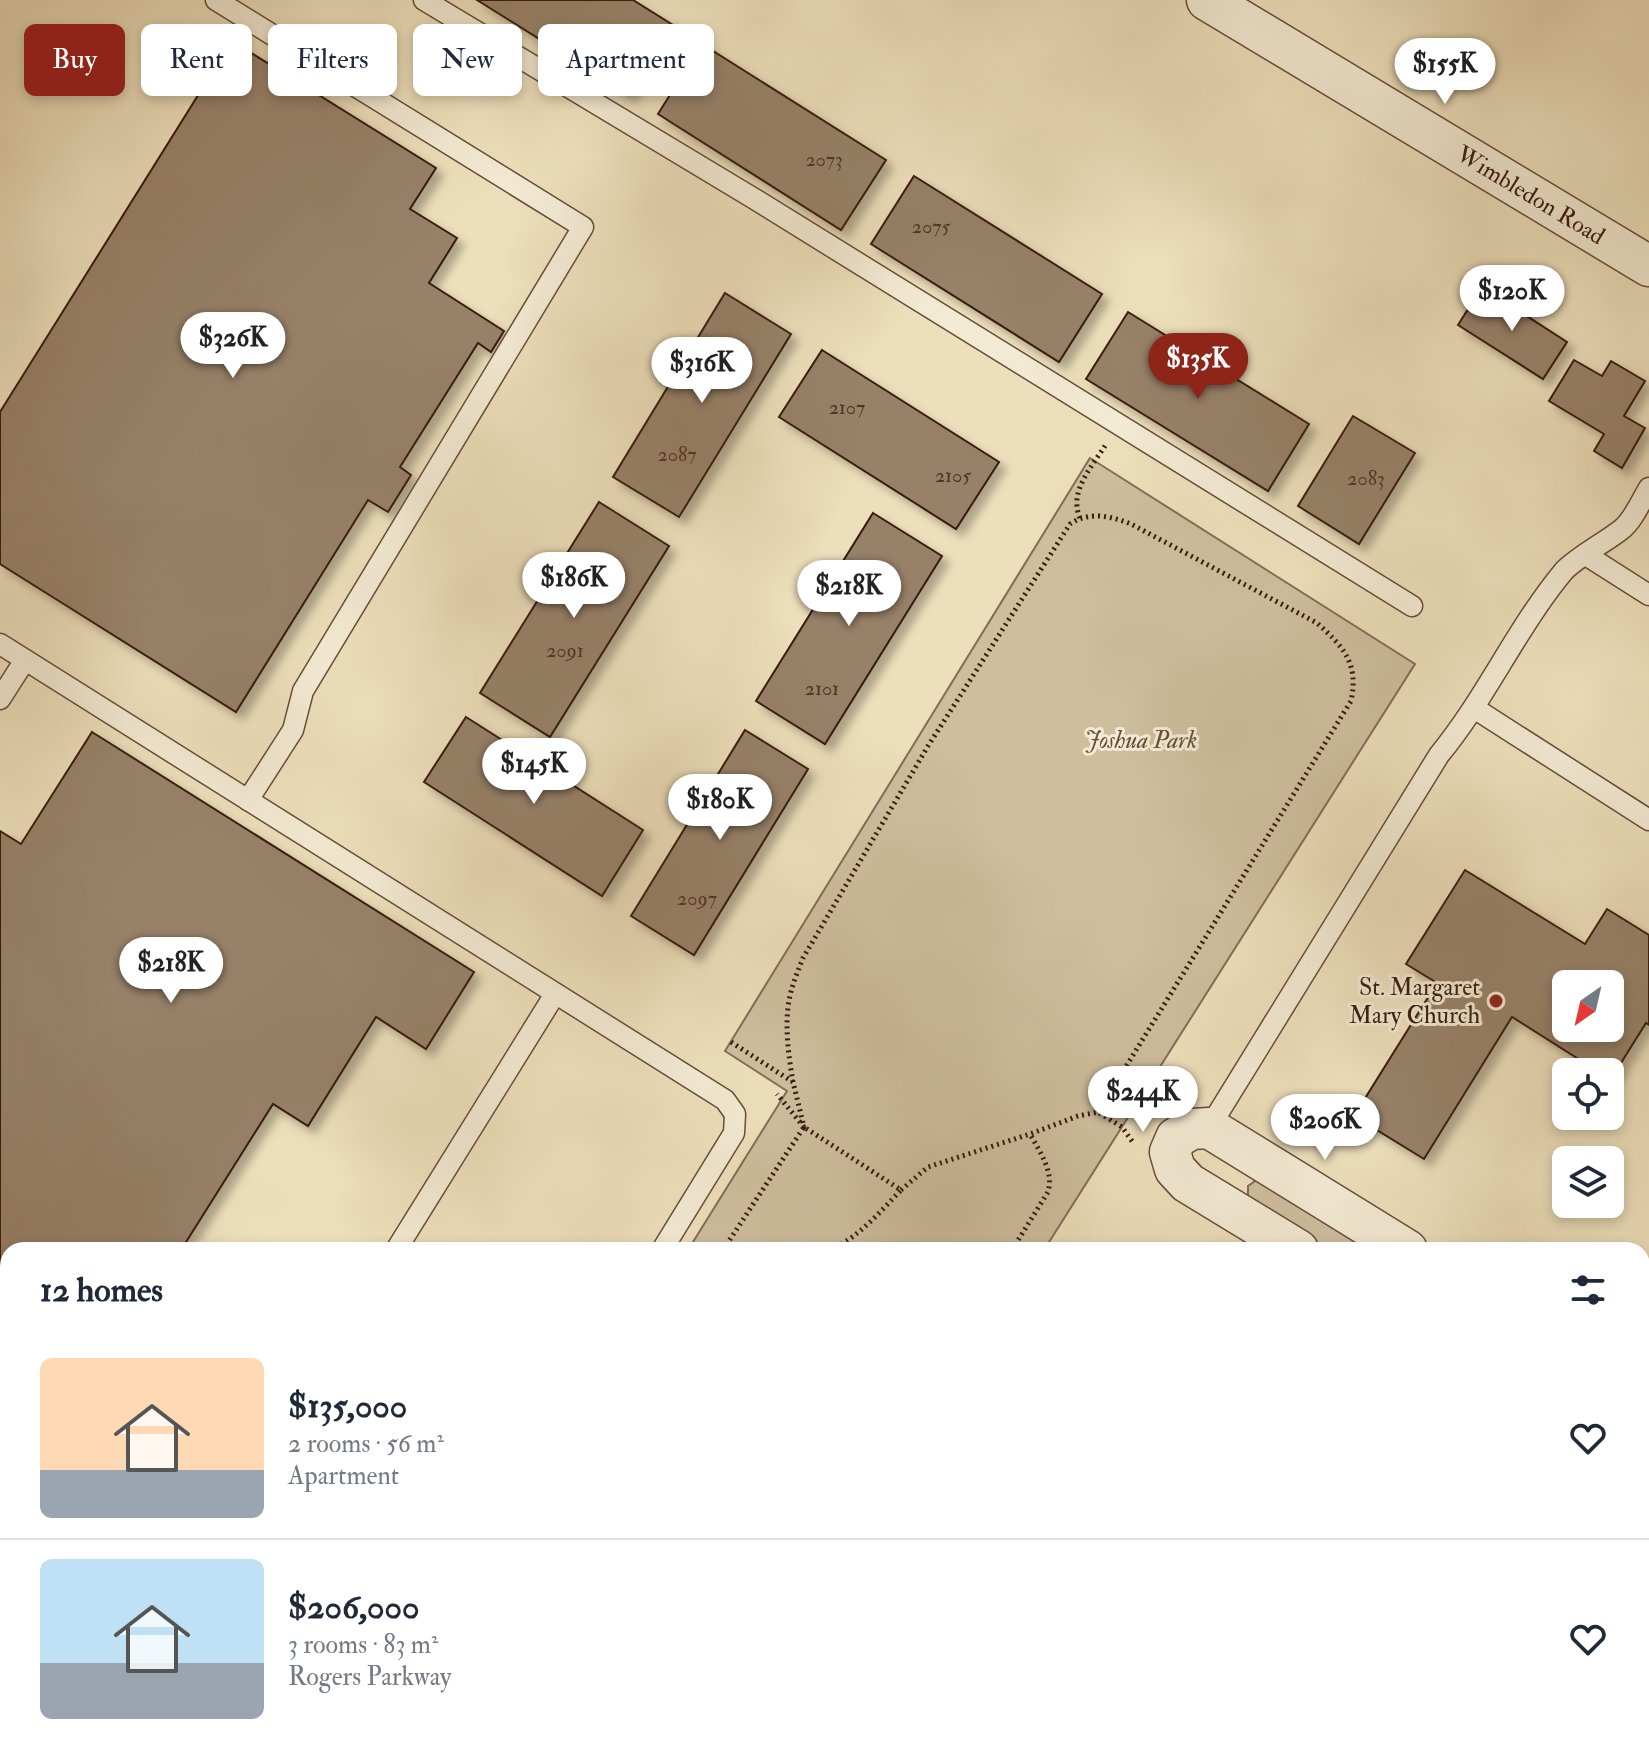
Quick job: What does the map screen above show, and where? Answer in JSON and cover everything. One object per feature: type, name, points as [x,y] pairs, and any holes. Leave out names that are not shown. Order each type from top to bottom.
[{"type":"street","name":"Wimbledon Road","points":[[1210,1],[1649,266]]},
{"type":"street","points":[[1285,1242],[1188,1183],[1175,1169],[1170,1152],[1176,1138],[1191,1129],[1209,1128],[1394,1242]]},
{"type":"lane","points":[[216,0],[583,227],[303,691],[293,730],[248,800]]},
{"type":"lane","points":[[424,0],[753,198],[1412,606]]},
{"type":"lane","points":[[1209,1128],[1439,755],[1474,708],[1544,596],[1566,568],[1626,526],[1649,488]]},
{"type":"lane","points":[[1586,555],[1649,595]]},
{"type":"lane","points":[[0,644],[725,1100],[735,1114],[734,1133],[667,1242]]},
{"type":"lane","points":[[0,699],[25,660]]},
{"type":"lane","points":[[1474,708],[1649,820]]},
{"type":"lane","points":[[401,1242],[555,994]]},
{"type":"path","points":[[1080,518],[1075,507],[1077,493],[1119,424]]},
{"type":"path","points":[[728,1242],[804,1127],[789,1060],[788,1011],[791,989],[803,958],[928,746],[1070,524],[1080,518],[1104,517],[1131,524],[1317,623],[1349,657],[1354,687],[1351,701],[1098,1112]]},
{"type":"path","points":[[731,1042],[793,1082]]},
{"type":"path","points":[[777,1094],[804,1127],[901,1190]]},
{"type":"path","points":[[846,1242],[928,1167],[1078,1116],[1098,1112],[1122,1127],[1140,1153]]},
{"type":"path","points":[[1017,1242],[1051,1182],[1044,1160],[1030,1134]]},
{"type":"green space","name":"Joshua Park","points":[[1090,458],[1415,664],[1049,1242],[693,1242],[787,1091],[725,1051]]},
{"type":"green space","points":[[1258,1179],[1364,1242],[1315,1242],[1253,1204],[1248,1195],[1248,1186]]},
{"type":"building","points":[[477,0],[633,0],[671,24],[538,24],[538,38],[522,28],[522,24],[515,24]]},
{"type":"building","points":[[714,52],[886,160],[841,230],[658,114],[669,96],[714,96]]},
{"type":"building","points":[[252,53],[268,63],[268,96],[320,96],[436,168],[410,209],[457,238],[429,283],[504,331],[491,352],[478,343],[400,467],[411,475],[388,512],[368,500],[236,712],[0,564],[0,412],[198,96],[252,96]]},
{"type":"building","points":[[914,176],[1102,294],[1059,362],[871,244]]},
{"type":"building","points":[[1482,287],[1567,342],[1543,379],[1458,325]]},
{"type":"building","points":[[725,293],[791,334],[679,517],[613,477]]},
{"type":"building","points":[[1128,312],[1309,424],[1268,491],[1086,379]]},
{"type":"building","points":[[822,350],[999,462],[956,529],[779,417]]},
{"type":"building","points":[[1574,360],[1602,376],[1611,361],[1645,381],[1624,416],[1645,428],[1622,468],[1594,451],[1604,434],[1549,401]]},
{"type":"building","points":[[1353,416],[1415,453],[1359,544],[1298,506]]},
{"type":"building","points":[[599,502],[669,546],[550,737],[480,693]]},
{"type":"building","points":[[873,513],[942,556],[825,744],[756,701]]},
{"type":"building","points":[[466,717],[643,830],[602,896],[424,782]]},
{"type":"building","points":[[745,730],[808,769],[694,955],[631,916]]},
{"type":"building","points":[[92,732],[474,972],[426,1049],[376,1017],[308,1126],[273,1104],[186,1242],[0,1242],[0,831],[21,844]]},
{"type":"building","name":"St. Margaret Mary Church","points":[[1465,870],[1585,944],[1607,909],[1649,935],[1649,1025],[1646,1023],[1624,1058],[1577,1058],[1512,1017],[1424,1159],[1354,1116],[1437,983],[1406,964]]},
{"type":"place","name":"St. Margaret Mary Church","points":[[1496,1001]]}]
